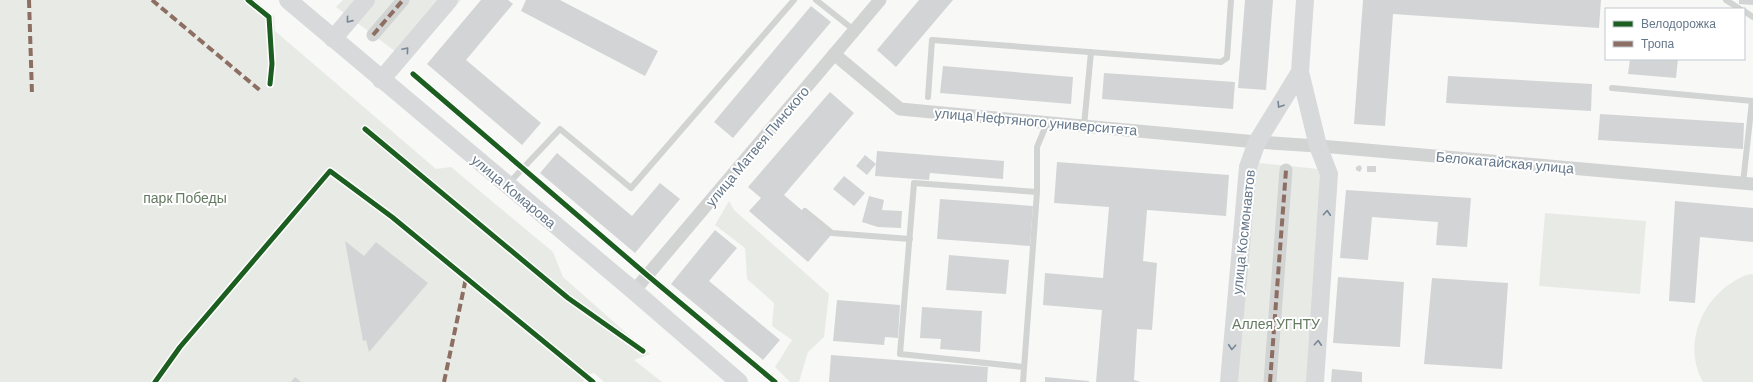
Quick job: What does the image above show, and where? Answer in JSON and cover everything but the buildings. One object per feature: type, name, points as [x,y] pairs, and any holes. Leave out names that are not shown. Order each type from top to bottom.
[{"type":"main road","name":"улица Комарова","points":[[288,0],[739,382]]},
{"type":"main road","points":[[333,39],[366,0]]},
{"type":"main road","points":[[381,80],[449,0]]},
{"type":"main road","name":"улица Космонавтов","points":[[1305,0],[1300,72],[1318,146],[1330,174],[1315,382]]},
{"type":"main road","name":"улица Космонавтов","points":[[1229,382],[1248,166],[1257,142],[1300,72]]},
{"type":"street","points":[[373,35],[403,0]]},
{"type":"street","name":"улица Матвея Пинского","points":[[634,292],[880,0]]},
{"type":"street","name":"улица Нефтяного университета","points":[[834,54],[900,109],[1257,142]]},
{"type":"street","name":"Белокатайская улица","points":[[1257,142],[1318,146],[1748,184]]},
{"type":"street","points":[[1270,382],[1286,170]]},
{"type":"lane","points":[[507,185],[560,130],[631,188],[794,0]]},
{"type":"lane","points":[[816,0],[854,30]]},
{"type":"lane","points":[[928,97],[932,40],[1221,62],[1227,58],[1231,0]]},
{"type":"lane","points":[[1726,0],[1738,8]]},
{"type":"lane","points":[[1084,126],[1091,52]]},
{"type":"lane","points":[[1612,88],[1752,101],[1748,184]]},
{"type":"lane","points":[[1023,382],[1037,192],[1037,146],[1047,123]]},
{"type":"lane","points":[[1024,367],[900,354],[914,183],[1037,192]]},
{"type":"lane","points":[[806,211],[832,233],[910,239]]},
{"type":"green space","name":"парк Победы","points":[[0,0],[255,0],[274,16],[275,31],[436,169],[451,167],[553,252],[563,277],[650,354],[634,360],[662,382],[604,382],[594,373],[583,376],[584,382],[0,382]]},
{"type":"green space","points":[[343,0],[461,0],[408,61],[336,7]]},
{"type":"green space","name":"Аллея УГНТУ","points":[[1250,162],[1318,169],[1329,174],[1315,382],[1229,382]]},
{"type":"green space","points":[[729,201],[734,210],[829,294],[824,337],[808,352],[799,382],[790,382],[775,367],[792,340],[772,326],[774,303],[747,279],[745,248],[715,225]]},
{"type":"green space","points":[[1545,213],[1646,221],[1640,294],[1539,286]]},
{"type":"green space","points":[[1753,274],[1753,382],[1703,382],[1697,368],[1695,340],[1698,326],[1704,313],[1721,291],[1740,278]]},
{"type":"marked path","points":[[29,0],[32,94]]},
{"type":"marked path","points":[[152,0],[262,92]]},
{"type":"marked path","points":[[373,35],[403,0]]},
{"type":"marked path","points":[[1270,382],[1286,170]]},
{"type":"marked path","points":[[444,382],[466,278]]},
{"type":"cycle path","points":[[248,0],[269,17],[272,64],[270,84]]},
{"type":"cycle path","points":[[413,74],[647,275],[775,382]]},
{"type":"cycle path","points":[[365,129],[568,298],[643,351]]},
{"type":"cycle path","points":[[155,382],[180,347],[330,171],[392,217],[593,382]]}]
